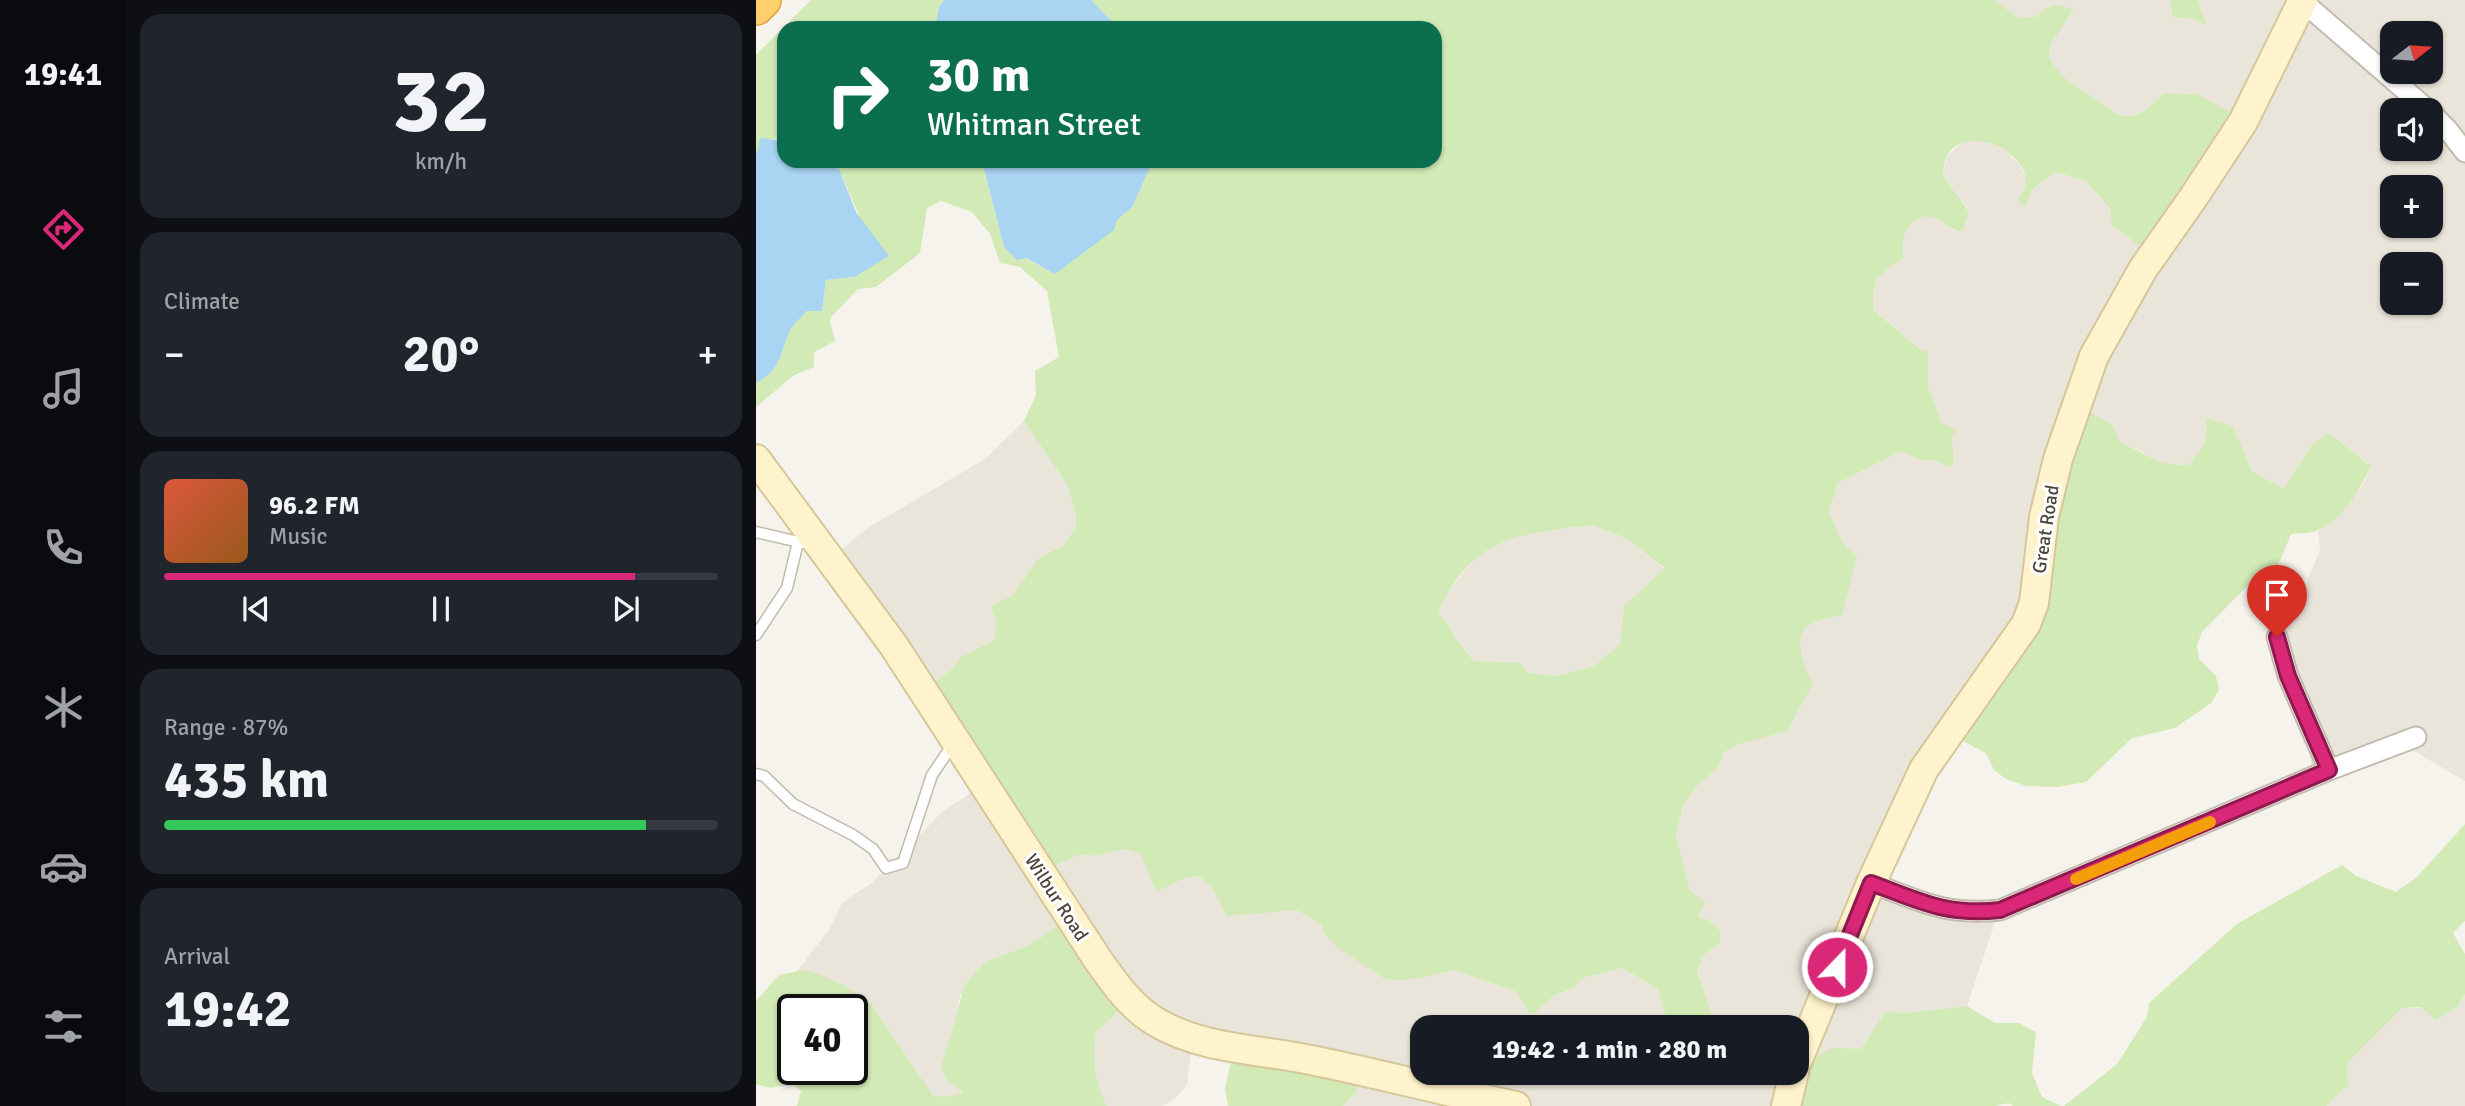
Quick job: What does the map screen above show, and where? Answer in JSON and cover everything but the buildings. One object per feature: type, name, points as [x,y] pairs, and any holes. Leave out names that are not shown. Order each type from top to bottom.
[{"type":"highway","points":[[756,7],[763,0]]},
{"type":"street","points":[[2302,1],[2413,98]]},
{"type":"street","name":"Great Road","points":[[1809,1033],[1871,883],[1924,769],[2026,624],[2034,603],[2044,517],[2058,460],[2094,356],[2143,269],[2243,121],[2302,1]]},
{"type":"street","points":[[2443,125],[2465,152]]},
{"type":"street","name":"Wilbur Road","points":[[759,472],[811,545],[894,646],[1098,960],[1138,1010],[1201,1042],[1308,1059],[1516,1106]]},
{"type":"street","points":[[2277,637],[2288,676],[2329,770]]},
{"type":"street","points":[[1871,883],[1940,909],[1975,913],[2000,910],[2329,770],[2416,737]]},
{"type":"street","points":[[1786,1106],[1791,1085]]},
{"type":"lane","points":[[756,532],[811,545],[787,589],[756,635]]},
{"type":"lane","points":[[756,774],[764,776],[793,804],[853,835],[873,849],[886,868],[902,863],[932,775],[956,739]]},
{"type":"shaded area","points":[[1994,0],[2170,0],[2172,17],[2190,18],[2205,24],[2198,0],[2465,0],[2465,781],[2402,744],[2311,781],[2311,735],[2277,638],[2306,601],[2308,578],[2320,551],[2318,531],[2339,515],[2362,486],[2371,467],[2368,463],[2329,433],[2311,446],[2284,489],[2252,471],[2233,426],[2205,419],[2208,432],[2202,451],[2188,465],[2168,466],[2121,443],[2112,425],[2029,601],[1869,883],[1929,908],[2000,908],[1967,1006],[1907,1013],[1885,1012],[1861,1050],[1833,1048],[1800,1106],[1343,1106],[1356,1092],[1192,1041],[1187,1085],[1175,1099],[1162,1106],[1107,1106],[1098,1088],[1093,1063],[1095,1034],[1128,1002],[1067,921],[1026,947],[986,961],[960,995],[946,1077],[965,1093],[944,1097],[933,1095],[868,1004],[868,994],[849,994],[804,970],[797,971],[829,930],[842,903],[873,882],[942,812],[983,785],[1043,871],[1081,854],[1092,856],[1126,849],[1141,854],[1145,861],[1187,876],[1203,878],[1211,885],[1227,916],[1297,909],[1321,925],[1326,935],[1421,978],[1454,970],[1517,992],[1535,1013],[1555,995],[1573,988],[1583,978],[1623,968],[1658,990],[1665,1015],[1410,1015],[1410,1085],[1809,1085],[1809,1015],[1712,1015],[1697,970],[1704,955],[1720,943],[1696,916],[1700,900],[1690,890],[1676,835],[1683,807],[1694,789],[1719,766],[1723,753],[1736,745],[1787,731],[1807,675],[1799,643],[1801,633],[1812,622],[1846,550],[1831,516],[1828,515],[1838,483],[1901,451],[1921,460],[1937,461],[1949,467],[1954,464],[1952,437],[1942,423],[1928,387],[1928,352],[1921,350],[1874,309],[1872,291],[1883,270],[1902,259],[1901,238],[1909,224],[1924,216],[1932,216],[1955,231],[1969,211],[1943,175],[1947,157],[1963,141],[1983,140],[2003,149],[2019,164],[2026,178],[2026,206],[2027,196],[2033,188],[2056,172],[2085,181],[2110,208],[2238,117],[2197,94],[2164,93],[2145,111],[2133,116],[2118,115],[2061,75],[2049,57],[2050,45],[2073,10],[2053,4],[2035,17],[2019,18]]},
{"type":"shaded area","points":[[1024,421],[1068,486],[1076,518],[1075,529],[1063,545],[1037,560],[1013,595],[991,606],[997,625],[994,640],[961,657],[949,672],[923,689],[828,560],[871,526],[985,459]]},
{"type":"shaded area","points":[[1593,525],[1625,538],[1665,569],[1624,606],[1620,644],[1594,666],[1557,676],[1528,673],[1519,663],[1474,661],[1438,613],[1447,593],[1471,562],[1491,546],[1510,538],[1541,531]]},
{"type":"shaded area","points":[[2465,994],[2465,1106],[2326,1106],[2348,1085],[2347,1063],[2402,1008],[2457,1007]]},
{"type":"green space","points":[[811,0],[944,0],[939,7],[936,21],[790,21]]},
{"type":"green space","points":[[1091,0],[1994,0],[2019,18],[2035,17],[2053,4],[2074,9],[2050,45],[2049,57],[2061,75],[2118,115],[2133,116],[2145,111],[2164,93],[2197,94],[2239,117],[2145,249],[2112,226],[2110,208],[2085,181],[2056,172],[2033,190],[2026,207],[2017,201],[2025,187],[2023,169],[2005,150],[1979,141],[1966,142],[1954,147],[1946,158],[1943,175],[1969,212],[1962,231],[1930,216],[1922,217],[1912,224],[1905,232],[1903,259],[1878,278],[1873,300],[1874,310],[1921,350],[1928,352],[1928,387],[1942,423],[1957,431],[1952,437],[1954,464],[1949,467],[1937,461],[1921,460],[1901,451],[1838,483],[1828,515],[1831,516],[1844,543],[1857,556],[1842,615],[1809,625],[1801,636],[1802,656],[1813,683],[1787,731],[1736,745],[1723,753],[1719,766],[1694,789],[1683,807],[1676,835],[1690,890],[1705,903],[1697,916],[1711,922],[1720,931],[1720,943],[1704,955],[1697,970],[1712,1015],[1665,1015],[1658,990],[1623,968],[1583,978],[1573,988],[1555,995],[1535,1013],[1529,1013],[1517,992],[1454,970],[1421,978],[1385,979],[1338,948],[1321,925],[1297,910],[1227,916],[1212,889],[1200,877],[1193,876],[1156,892],[1141,854],[1126,849],[1092,856],[1081,854],[1043,871],[923,689],[949,672],[961,657],[994,640],[997,625],[991,606],[1013,595],[1037,560],[1063,545],[1075,529],[1076,518],[1068,486],[1024,421],[1036,395],[1035,371],[1059,357],[1047,291],[1020,267],[1000,263],[990,234],[972,212],[941,201],[927,208],[920,253],[876,287],[858,289],[832,316],[830,321],[835,341],[814,352],[814,367],[794,375],[756,407],[756,383],[775,368],[790,330],[807,311],[822,311],[826,280],[854,277],[859,215],[839,169],[836,168],[984,168],[1004,247],[1055,274],[1132,207],[1150,168],[1442,168],[1442,21],[1111,21]],"holes":[[[1593,525],[1625,538],[1665,568],[1624,606],[1620,644],[1594,666],[1557,676],[1528,673],[1520,663],[1474,661],[1438,613],[1451,587],[1482,554],[1520,536]]]},
{"type":"green space","points":[[2170,0],[2198,0],[2206,25],[2190,18],[2172,17]]},
{"type":"green space","points":[[777,34],[777,139],[756,152],[756,55]]},
{"type":"green space","points":[[2072,402],[2112,425],[2121,443],[2167,464],[2188,465],[2198,454],[2206,438],[2205,418],[2233,426],[2252,471],[2284,489],[2311,446],[2329,433],[2371,466],[2356,494],[2335,519],[2315,531],[2291,534],[2274,575],[2253,580],[2202,632],[2197,645],[2199,659],[2216,676],[2219,690],[2211,703],[2175,728],[2132,738],[2086,782],[2057,787],[2026,786],[2006,779],[1994,770],[1986,753],[1957,738],[2009,648]]},
{"type":"green space","points":[[2465,824],[2465,921],[2453,933],[2465,954],[2465,994],[2457,1007],[2436,1020],[2421,1007],[2402,1008],[2347,1063],[2348,1085],[2326,1106],[2064,1106],[2117,1064],[2147,1017],[2149,1003],[2237,924],[2342,865],[2356,876],[2396,892],[2417,877]]},
{"type":"green space","points":[[1067,921],[1128,1002],[1095,1034],[1095,1071],[1107,1106],[797,1106],[801,1091],[794,1085],[868,1085],[868,1003],[933,1095],[944,1097],[964,1093],[945,1077],[941,1066],[964,986],[986,961],[1026,947]]},
{"type":"green space","points":[[804,970],[844,985],[856,994],[777,994],[777,1085],[784,1085],[771,1088],[756,1084],[756,1001],[779,975]]},
{"type":"green space","points":[[1967,1006],[1995,1023],[2019,1023],[2036,1032],[2032,1073],[2042,1097],[2061,1106],[2013,1106],[2009,1103],[1995,1106],[1800,1106],[1806,1085],[1809,1085],[1814,1058],[1833,1048],[1861,1049],[1885,1012],[1907,1013]]},
{"type":"green space","points":[[1232,1056],[1359,1074],[1356,1092],[1343,1106],[1228,1106],[1225,1089]]},
{"type":"water","points":[[944,0],[1091,0],[1111,21],[936,21],[939,7]]},
{"type":"water","points":[[760,138],[777,140],[777,168],[839,169],[856,212],[889,256],[854,277],[826,280],[822,311],[807,311],[790,330],[775,368],[756,383],[756,152]]},
{"type":"water","points":[[984,168],[1150,168],[1132,207],[1117,220],[1114,230],[1055,274],[1026,258],[1017,260],[1004,247]]},
{"type":"slow traffic","points":[[2076,879],[2210,822]]},
{"type":"route","points":[[1837,967],[1871,883],[1940,909],[1975,913],[2000,910],[2329,770],[2288,676],[2277,637]]}]
